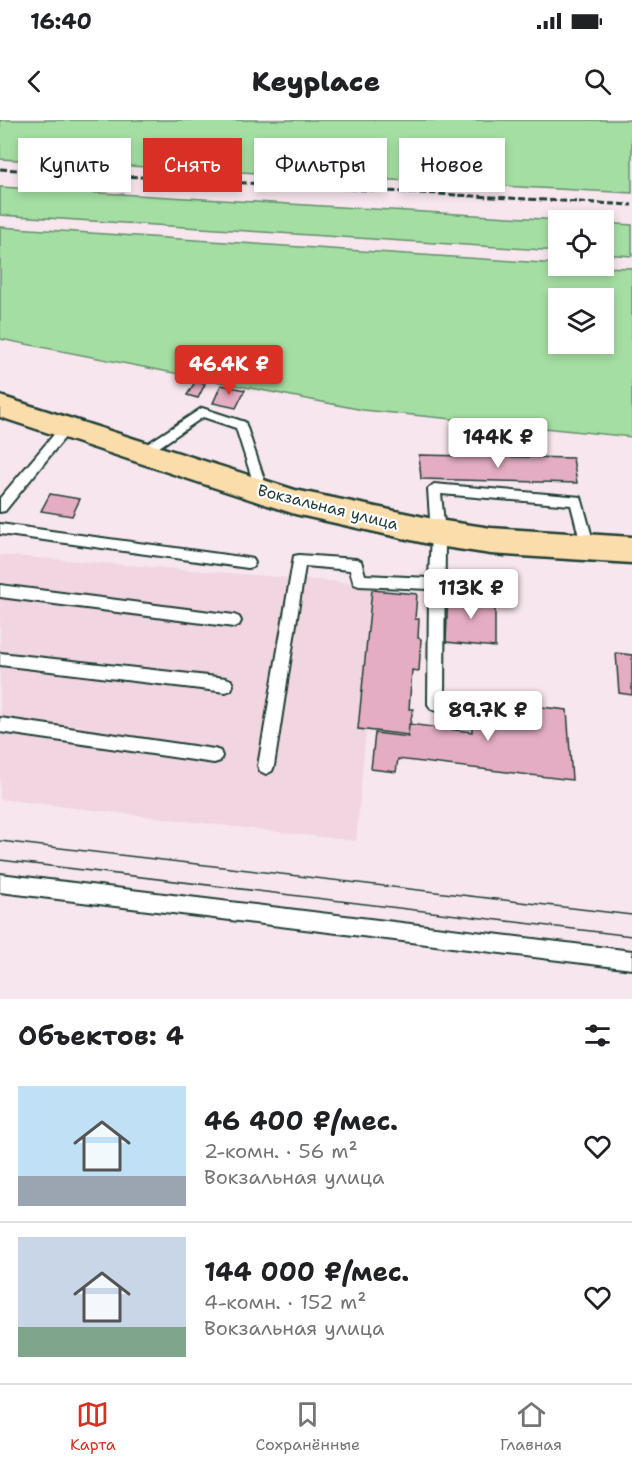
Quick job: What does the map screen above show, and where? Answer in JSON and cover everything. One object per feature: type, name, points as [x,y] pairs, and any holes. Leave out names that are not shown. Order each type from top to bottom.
[{"type":"main road","name":"Вокзальная улица","points":[[0,406],[296,502],[438,533],[490,541],[632,550]]},
{"type":"lane","points":[[142,453],[202,412],[241,425],[262,491]]},
{"type":"lane","points":[[0,507],[66,428]]},
{"type":"lane","points":[[436,704],[438,533],[434,489],[576,500],[588,548]]},
{"type":"lane","points":[[0,529],[248,563]]},
{"type":"lane","points":[[266,766],[298,560],[356,565],[359,580],[436,584]]},
{"type":"lane","points":[[0,591],[234,621]]},
{"type":"lane","points":[[0,659],[226,685]]},
{"type":"lane","points":[[0,726],[214,756]]},
{"type":"lane","points":[[0,883],[632,960]]},
{"type":"shaded area","points":[[0,555],[379,585],[356,841],[0,799]]},
{"type":"green space","points":[[0,120],[632,120],[632,193],[505,186],[505,138],[399,138],[399,180],[387,180],[387,138],[254,138],[254,173],[242,172],[242,138],[143,138],[143,167],[131,166],[131,138],[18,138],[18,160],[0,159]]},
{"type":"green space","points":[[0,187],[18,188],[18,192],[85,192],[548,219],[548,250],[0,215]]},
{"type":"green space","points":[[614,224],[632,225],[632,256],[614,255]]},
{"type":"green space","points":[[0,227],[548,263],[548,276],[614,276],[614,268],[632,268],[632,437],[363,410],[0,339]]},
{"type":"building","points":[[195,382],[205,384],[198,398],[187,395]]},
{"type":"building","points":[[221,385],[245,390],[236,408],[213,403]]},
{"type":"building","points":[[419,455],[573,458],[577,483],[421,479]]},
{"type":"building","points":[[50,494],[80,499],[72,516],[41,511]]},
{"type":"building","points":[[372,590],[417,594],[415,619],[419,619],[418,638],[421,639],[419,671],[412,670],[409,709],[413,709],[408,735],[358,729]]},
{"type":"building","points":[[448,593],[495,598],[495,647],[446,642]]},
{"type":"building","points":[[616,653],[632,655],[632,695],[619,693]]},
{"type":"building","points":[[472,699],[567,710],[572,780],[398,759],[396,772],[371,769],[375,733],[408,737],[409,724],[472,732]]},
{"type":"tram line","points":[[0,841],[632,915]]},
{"type":"tram line","points":[[0,860],[632,936]]},
{"type":"railway","points":[[0,169],[632,205]]}]
